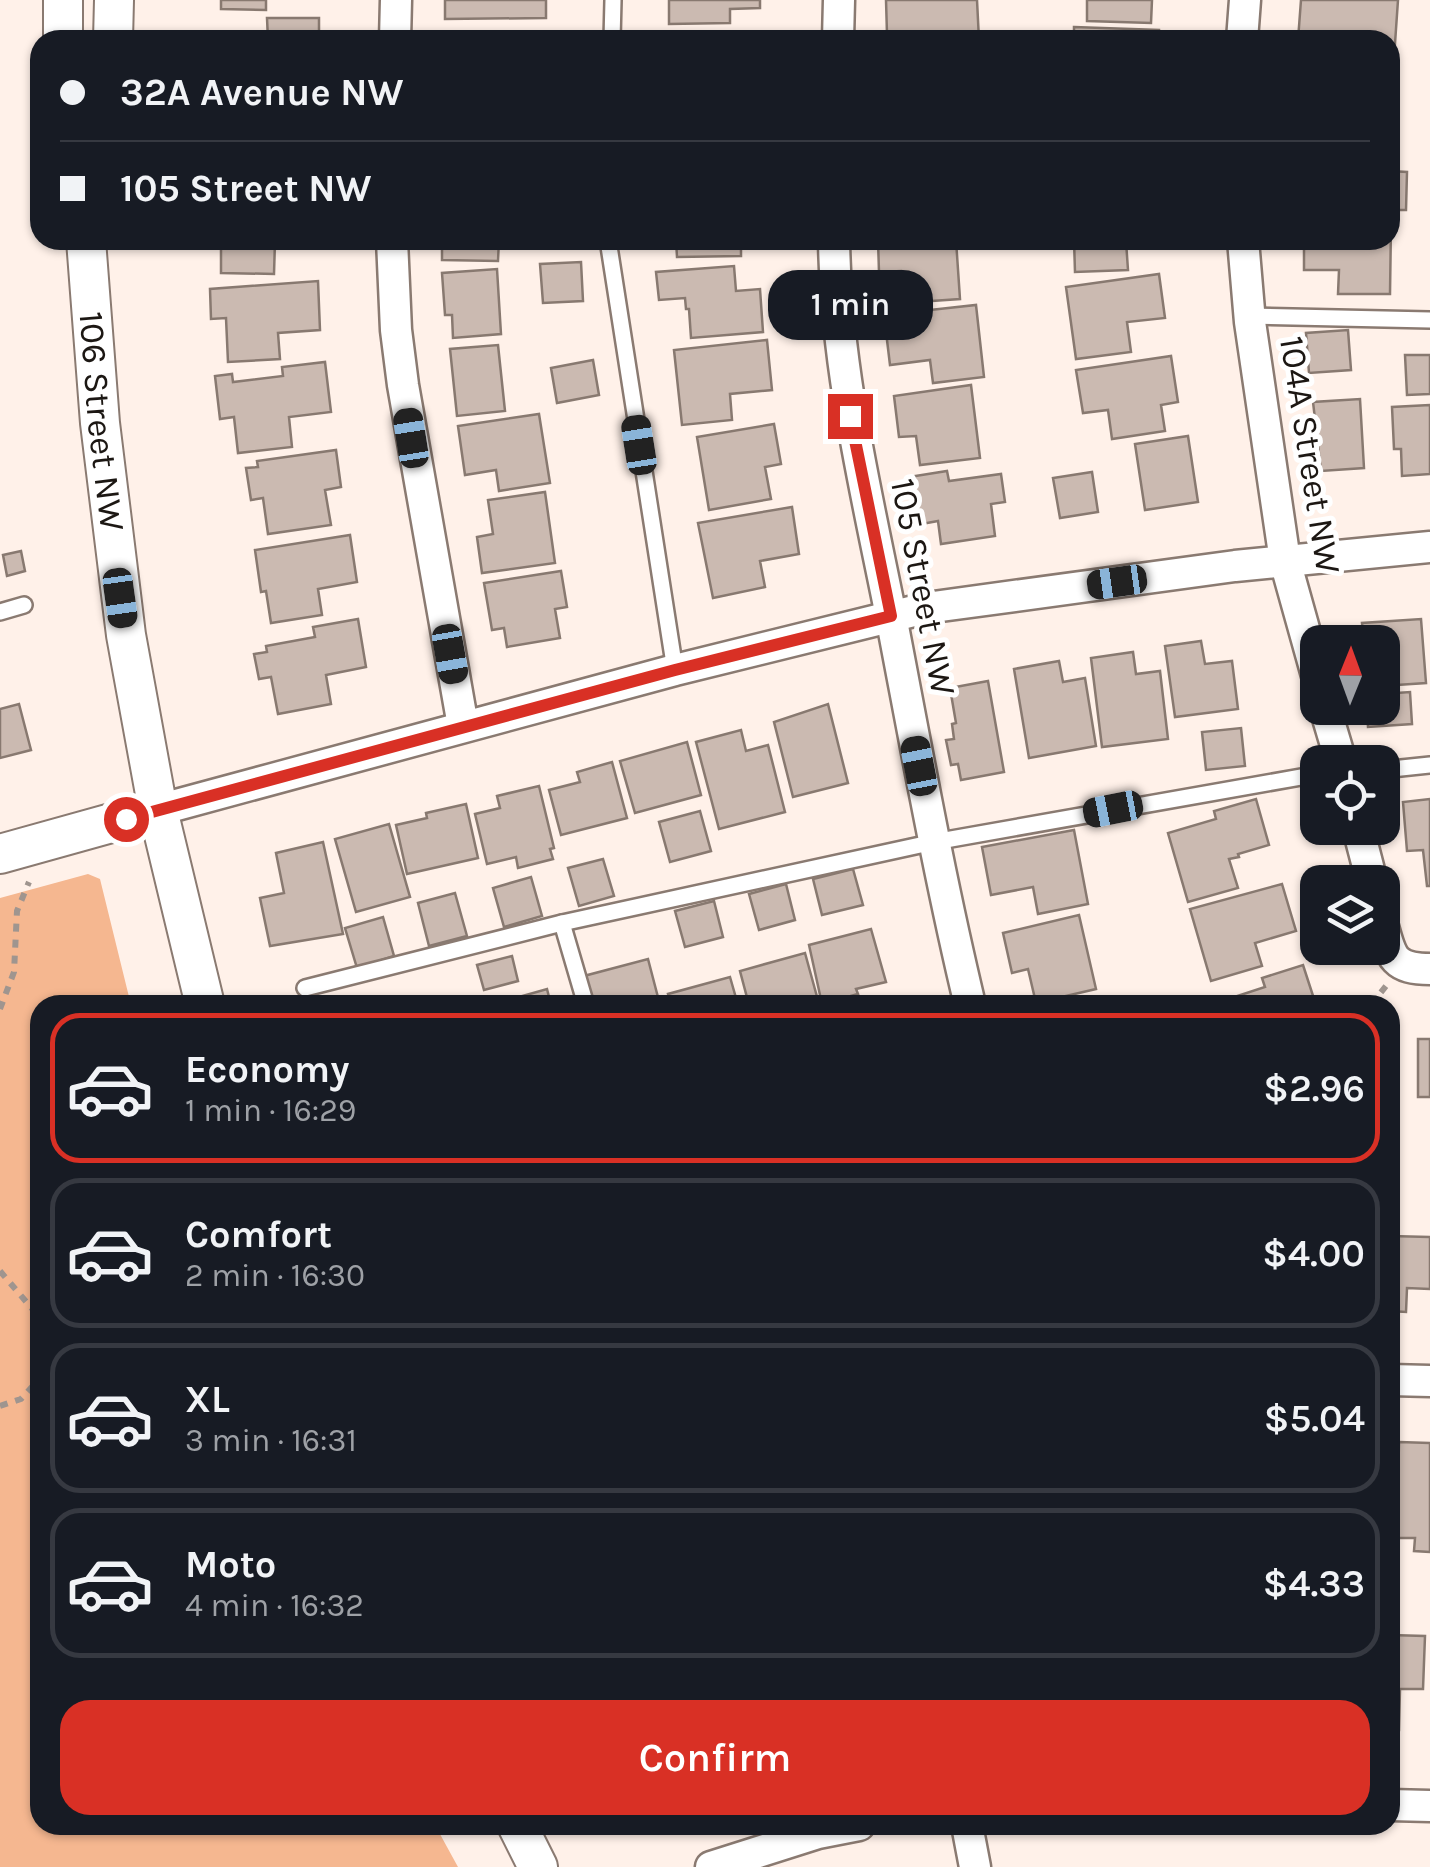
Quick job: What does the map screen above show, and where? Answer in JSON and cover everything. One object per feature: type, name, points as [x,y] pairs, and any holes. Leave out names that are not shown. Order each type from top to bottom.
[{"type":"street","points":[[63,0],[64,30]]},
{"type":"street","points":[[113,30],[114,0]]},
{"type":"street","points":[[396,0],[396,30]]},
{"type":"street","points":[[838,30],[839,0]]},
{"type":"street","points":[[1243,30],[1245,0]]},
{"type":"street","name":"106 Street NW","points":[[89,250],[110,525],[126,635],[158,810],[203,995]]},
{"type":"street","points":[[392,250],[403,385],[462,726]]},
{"type":"street","name":"105 Street NW","points":[[834,250],[834,292],[850,416],[968,995]]},
{"type":"street","name":"104A Street NW","points":[[1244,250],[1285,560],[1303,625]]},
{"type":"street","points":[[0,854],[462,726],[891,616],[979,600],[1285,560],[1430,547]]},
{"type":"street","points":[[1400,1380],[1430,1381]]},
{"type":"street","points":[[1400,1805],[1430,1806]]},
{"type":"street","points":[[522,1835],[538,1867]]},
{"type":"street","points":[[711,1867],[800,1835]]},
{"type":"street","points":[[969,1835],[975,1867]]},
{"type":"lane","points":[[612,30],[613,0]]},
{"type":"lane","points":[[610,250],[675,670]]},
{"type":"lane","points":[[1250,316],[1430,320]]},
{"type":"lane","points":[[0,612],[24,605]]},
{"type":"lane","points":[[1400,768],[1430,765]]},
{"type":"lane","points":[[305,988],[562,923],[934,842],[1300,777]]},
{"type":"lane","points":[[562,923],[583,995]]},
{"type":"path","points":[[0,1009],[14,972],[16,911],[30,880]]},
{"type":"path","points":[[0,1272],[30,1306]]},
{"type":"path","points":[[0,1406],[22,1399],[30,1390]]},
{"type":"shaded area","points":[[88,874],[100,879],[129,995],[30,995],[30,1835],[440,1835],[458,1867],[0,1867],[0,898]]},
{"type":"building","points":[[221,0],[266,0],[266,10],[221,9]]},
{"type":"building","points":[[445,0],[546,0],[546,18],[445,19]]},
{"type":"building","points":[[669,0],[760,0],[760,8],[730,9],[730,23],[669,24]]},
{"type":"building","points":[[886,0],[977,0],[978,30],[887,30]]},
{"type":"building","points":[[1087,0],[1152,0],[1151,23],[1087,21]]},
{"type":"building","points":[[1301,0],[1398,0],[1396,30],[1299,30]]},
{"type":"building","points":[[267,18],[319,18],[319,30],[268,30]]},
{"type":"building","points":[[1074,27],[1159,30],[1074,30]]},
{"type":"building","points":[[1400,172],[1407,172],[1406,210],[1400,210]]},
{"type":"building","points":[[221,250],[275,250],[274,274],[221,273]]},
{"type":"building","points":[[442,250],[499,250],[498,261],[442,260]]},
{"type":"building","points":[[677,250],[741,250],[741,256],[677,257]]},
{"type":"building","points":[[878,250],[957,250],[960,299],[903,303],[901,271],[879,272]]},
{"type":"building","points":[[1074,250],[1127,250],[1128,270],[1075,272]]},
{"type":"building","points":[[1304,250],[1391,250],[1390,294],[1338,294],[1339,270],[1304,270]]},
{"type":"building","points":[[581,262],[583,301],[543,303],[540,264]]},
{"type":"building","points":[[734,266],[736,291],[760,289],[763,332],[691,338],[685,298],[659,300],[656,272]]},
{"type":"building","points":[[497,269],[501,334],[453,338],[452,315],[445,315],[442,273]]},
{"type":"building","points":[[1159,274],[1165,318],[1127,322],[1131,352],[1076,359],[1066,287]]},
{"type":"building","points":[[318,281],[320,330],[278,333],[280,359],[228,362],[226,318],[211,319],[210,289]]},
{"type":"building","points":[[976,305],[984,377],[933,383],[930,360],[890,365],[884,315]]},
{"type":"building","points":[[1348,330],[1351,370],[1309,373],[1306,333]]},
{"type":"building","points":[[767,340],[772,390],[730,394],[732,420],[682,425],[674,350]]},
{"type":"building","points":[[498,345],[505,411],[457,416],[450,349]]},
{"type":"building","points":[[1405,355],[1430,355],[1430,394],[1407,395]]},
{"type":"building","points":[[1171,356],[1178,402],[1161,405],[1165,431],[1112,439],[1108,410],[1083,413],[1076,370]]},
{"type":"building","points":[[593,360],[599,395],[557,403],[551,368]]},
{"type":"building","points":[[325,362],[331,412],[289,417],[292,447],[238,453],[234,417],[220,419],[215,376],[232,374],[233,382],[283,376],[282,367]]},
{"type":"building","points":[[971,385],[980,458],[920,465],[916,436],[899,437],[894,396]]},
{"type":"building","points":[[1360,399],[1364,468],[1321,471],[1313,402]]},
{"type":"building","points":[[1430,405],[1430,474],[1402,476],[1401,449],[1394,449],[1392,407]]},
{"type":"building","points":[[539,414],[550,483],[499,491],[496,470],[465,475],[458,426]]},
{"type":"building","points":[[774,424],[781,464],[765,467],[771,499],[709,510],[697,437]]},
{"type":"building","points":[[1188,436],[1198,502],[1145,510],[1135,444]]},
{"type":"building","points":[[336,450],[341,487],[325,490],[331,525],[268,534],[263,498],[251,500],[246,468],[258,467],[257,461]]},
{"type":"building","points":[[947,471],[949,481],[1001,474],[1005,502],[991,504],[995,536],[941,544],[938,521],[916,525],[909,477]]},
{"type":"building","points":[[1092,472],[1098,512],[1060,518],[1053,478]]},
{"type":"building","points":[[545,492],[555,563],[482,573],[477,537],[493,534],[488,500]]},
{"type":"building","points":[[792,507],[799,554],[760,561],[765,587],[713,598],[698,523]]},
{"type":"building","points":[[350,535],[357,582],[318,589],[322,615],[271,623],[266,591],[261,592],[255,550]]},
{"type":"building","points":[[21,551],[25,571],[7,576],[3,555]]},
{"type":"building","points":[[561,571],[567,607],[555,609],[560,638],[507,647],[504,628],[492,630],[484,583]]},
{"type":"building","points":[[358,619],[366,667],[326,675],[331,704],[278,714],[271,677],[259,679],[254,654],[267,652],[266,646],[315,637],[313,627]]},
{"type":"building","points":[[1421,619],[1426,683],[1400,685],[1400,625],[1362,623]]},
{"type":"building","points":[[1201,641],[1205,664],[1232,661],[1238,709],[1175,717],[1165,646]]},
{"type":"building","points":[[1133,652],[1136,674],[1160,671],[1168,739],[1102,747],[1091,658]]},
{"type":"building","points":[[1059,661],[1063,682],[1085,678],[1096,746],[1029,758],[1014,669]]},
{"type":"building","points":[[988,681],[1004,772],[961,780],[958,764],[951,765],[946,740],[954,739],[952,724],[956,723],[950,688]]},
{"type":"building","points":[[1410,692],[1412,724],[1400,725],[1400,693]]},
{"type":"building","points":[[19,704],[31,750],[0,758],[0,709]]},
{"type":"building","points":[[828,704],[848,783],[793,797],[774,722]]},
{"type":"building","points":[[1241,728],[1245,766],[1206,770],[1202,732]]},
{"type":"building","points":[[741,730],[746,751],[768,745],[785,812],[719,829],[696,742]]},
{"type":"building","points":[[687,742],[701,795],[635,813],[620,761]]},
{"type":"building","points":[[612,762],[627,818],[561,835],[549,790],[580,782],[577,772]]},
{"type":"building","points":[[539,786],[554,848],[550,849],[553,859],[518,868],[516,857],[487,864],[475,814],[500,808],[497,796]]},
{"type":"building","points":[[1256,799],[1269,845],[1229,859],[1238,888],[1188,902],[1168,833],[1216,819],[1214,811]]},
{"type":"building","points":[[1430,799],[1427,886],[1423,850],[1407,851],[1403,802]]},
{"type":"building","points":[[466,804],[478,858],[407,874],[396,825]]},
{"type":"building","points":[[700,811],[711,851],[670,862],[659,822]]},
{"type":"building","points":[[389,824],[410,897],[356,912],[335,839]]},
{"type":"building","points":[[1074,830],[1088,904],[1038,914],[1033,887],[991,895],[982,847]]},
{"type":"building","points":[[323,842],[343,934],[270,946],[260,898],[284,893],[276,853]]},
{"type":"building","points":[[603,859],[614,896],[579,906],[568,868]]},
{"type":"building","points":[[853,869],[863,905],[822,915],[813,879]]},
{"type":"building","points":[[531,877],[542,916],[504,927],[493,888]]},
{"type":"building","points":[[786,884],[795,920],[759,930],[749,894]]},
{"type":"building","points":[[1282,884],[1296,931],[1255,943],[1262,966],[1211,981],[1190,909]]},
{"type":"building","points":[[455,893],[467,936],[429,946],[418,903]]},
{"type":"building","points":[[714,901],[723,937],[685,947],[675,911]]},
{"type":"building","points":[[1079,915],[1096,989],[1070,995],[1034,995],[1028,969],[1012,973],[1003,933]]},
{"type":"building","points":[[383,917],[394,956],[357,968],[345,928]]},
{"type":"building","points":[[871,929],[886,982],[856,989],[858,994],[854,995],[820,995],[809,945]]},
{"type":"building","points":[[805,953],[817,995],[746,995],[740,971]]},
{"type":"building","points":[[512,956],[518,981],[484,990],[477,965]]},
{"type":"building","points":[[648,959],[657,995],[589,995],[584,976]]},
{"type":"building","points":[[1303,965],[1313,995],[1241,995],[1265,987],[1262,978]]},
{"type":"building","points":[[730,977],[735,995],[668,995]]},
{"type":"building","points":[[547,989],[548,995],[526,995]]},
{"type":"building","points":[[1418,1039],[1430,1039],[1430,1097],[1418,1097]]},
{"type":"building","points":[[1400,1236],[1430,1237],[1430,1289],[1407,1288],[1406,1312],[1400,1312]]},
{"type":"building","points":[[1400,1442],[1430,1443],[1430,1552],[1414,1551],[1415,1538],[1400,1538]]},
{"type":"building","points":[[1400,1635],[1425,1636],[1423,1689],[1400,1689]]},
{"type":"route","points":[[126,819],[462,726],[891,616],[850,416]]}]
